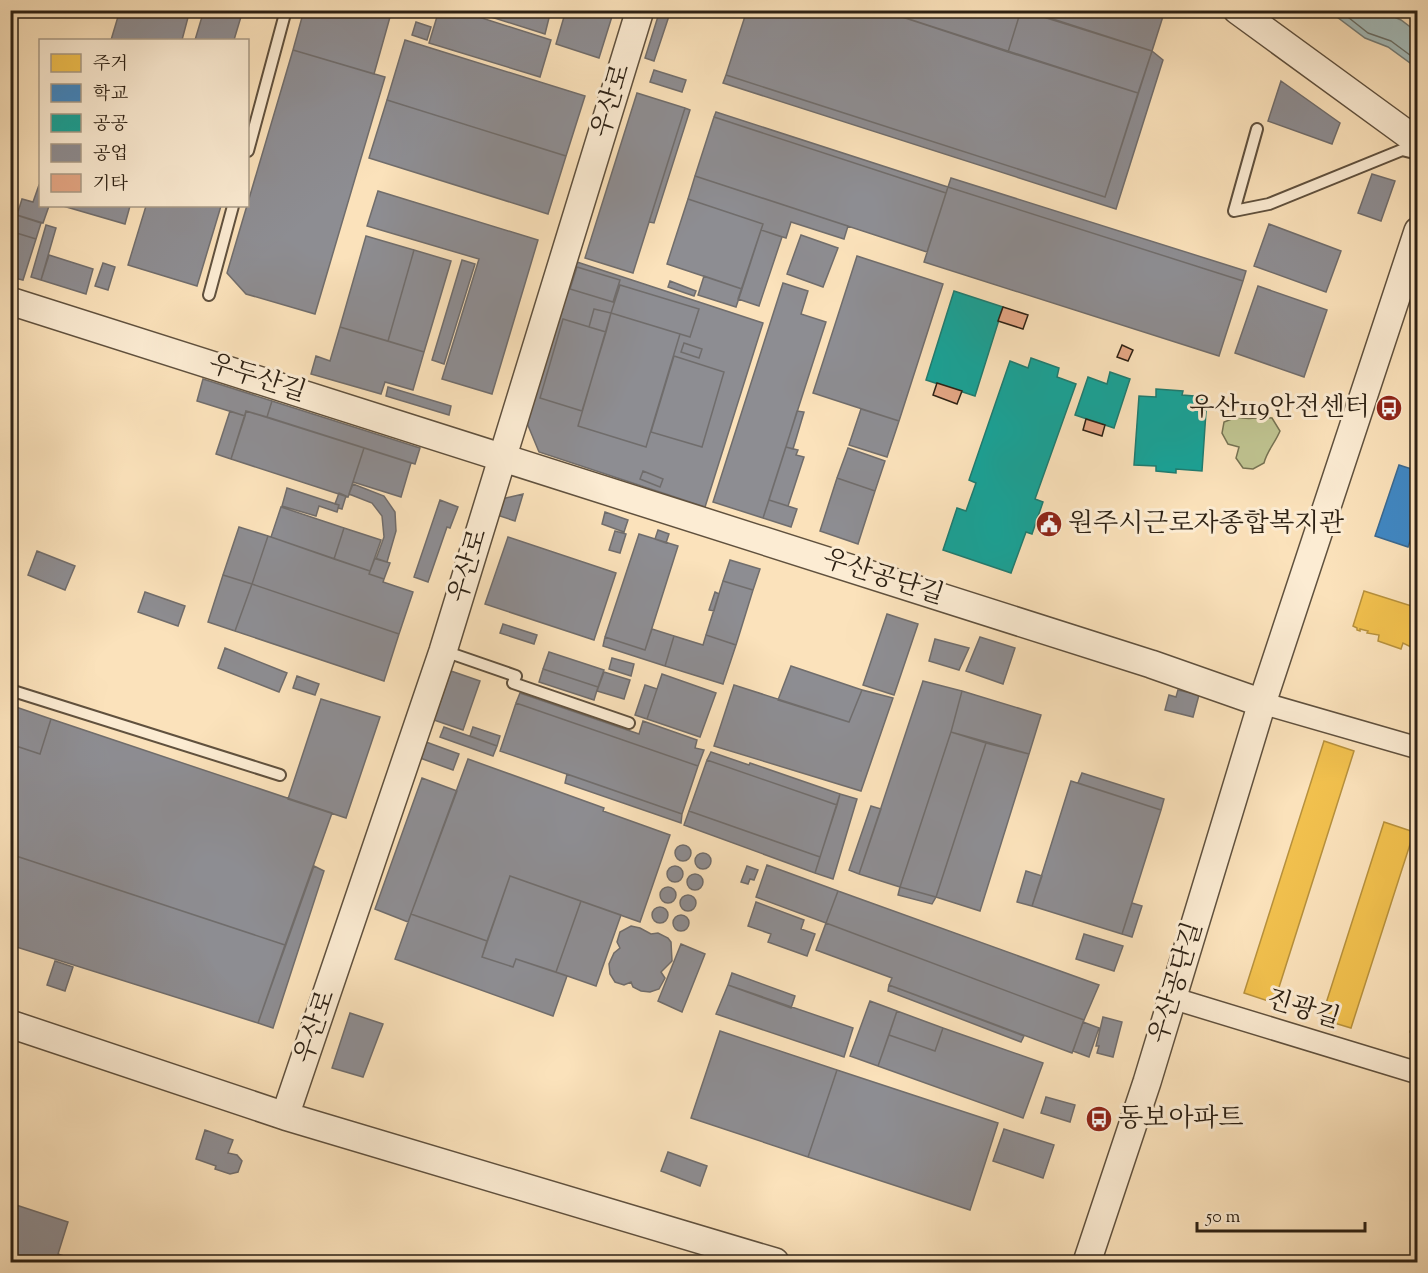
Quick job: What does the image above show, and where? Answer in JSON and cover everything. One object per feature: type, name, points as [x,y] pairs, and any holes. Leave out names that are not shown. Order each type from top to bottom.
[{"type":"street","name":"우산로","points":[[285,1116],[443,651],[640,10]]},
{"type":"street","points":[[1237,10],[1418,142]]},
{"type":"street","name":"우산공단길","points":[[1087,1263],[1147,1082],[1262,703],[1418,231]]},
{"type":"street","name":"우두산길","points":[[10,301],[503,456]]},
{"type":"street","name":"우산공단길","points":[[503,456],[1151,664],[1262,703]]},
{"type":"street","points":[[1262,703],[1418,748]]},
{"type":"street","name":"진광길","points":[[1172,998],[1418,1073]]},
{"type":"street","points":[[10,1024],[285,1116],[775,1263]]},
{"type":"lane","points":[[249,147],[286,10]]},
{"type":"lane","points":[[1257,129],[1234,211],[1269,204],[1402,150],[1418,154]]},
{"type":"lane","points":[[209,295],[233,207]]},
{"type":"lane","points":[[443,651],[516,676],[513,683],[629,723]]},
{"type":"lane","points":[[10,690],[280,775]]},
{"type":"green space","points":[[1237,417],[1272,418],[1280,431],[1264,463],[1253,469],[1243,468],[1236,458],[1239,447],[1228,444],[1222,433],[1224,422]]},
{"type":"water","points":[[1329,11],[1381,11],[1401,20],[1417,32],[1417,68],[1388,47],[1365,38]]},
{"type":"building: 주거","points":[[1364,591],[1418,608],[1418,648],[1415,649],[1403,643],[1401,649],[1378,641],[1379,635],[1357,630],[1353,626]]},
{"type":"building: 주거","points":[[1324,741],[1354,751],[1274,1003],[1244,993]]},
{"type":"building: 주거","points":[[1384,822],[1414,832],[1351,1028],[1321,1019]]},
{"type":"building: 주거","points":[[1418,1007],[1418,1034],[1410,1032]]},
{"type":"building: 학교","points":[[1399,465],[1418,471],[1418,518],[1408,547],[1375,536]]},
{"type":"building: 공공","points":[[954,291],[1003,307],[975,396],[926,380]]},
{"type":"building: 공공","points":[[1031,358],[1059,368],[1057,377],[1076,384],[1035,499],[1043,502],[1032,534],[1026,532],[1011,573],[943,550],[957,508],[966,511],[976,483],[969,480],[1010,361],[1028,368]]},
{"type":"building: 공공","points":[[1110,372],[1130,379],[1114,428],[1075,415],[1088,377],[1107,384]]},
{"type":"building: 공공","points":[[1156,389],[1183,391],[1182,395],[1207,397],[1202,471],[1176,469],[1176,473],[1156,471],[1156,466],[1134,465],[1139,396],[1156,397]]},
{"type":"building: 공업","points":[[120,10],[190,10],[182,39],[111,39]]},
{"type":"building: 공업","points":[[204,10],[243,10],[234,39],[195,39]]},
{"type":"building: 공업","points":[[304,10],[392,10],[374,74],[293,50]]},
{"type":"building: 공업","points":[[439,10],[457,10],[551,40],[540,77],[429,43]]},
{"type":"building: 공업","points":[[469,10],[551,10],[545,34]]},
{"type":"building: 공업","points":[[566,10],[614,10],[599,58],[556,44]]},
{"type":"building: 공업","points":[[660,10],[671,10],[654,61],[645,58]]},
{"type":"building: 공업","points":[[747,10],[881,10],[1138,93],[1105,197],[726,75]]},
{"type":"building: 공업","points":[[881,10],[1021,10],[1008,52]]},
{"type":"building: 공업","points":[[1021,10],[1152,51],[1138,93],[1008,52]]},
{"type":"building: 공업","points":[[1025,10],[1165,10],[1152,51]]},
{"type":"building: 공업","points":[[416,22],[431,27],[427,40],[412,35]]},
{"type":"building: 공업","points":[[405,40],[585,96],[566,156],[387,100]]},
{"type":"building: 공업","points":[[293,50],[385,77],[315,314],[246,294],[227,273],[247,207],[249,207],[249,199]]},
{"type":"building: 공업","points":[[1152,51],[1163,60],[1116,209],[723,83],[726,75],[1105,197]]},
{"type":"building: 공업","points":[[654,70],[686,80],[682,92],[650,82]]},
{"type":"building: 공업","points":[[1281,81],[1340,123],[1332,144],[1268,121]]},
{"type":"building: 공업","points":[[637,93],[685,108],[633,273],[585,258]]},
{"type":"building: 공업","points":[[387,100],[566,156],[548,214],[369,158]]},
{"type":"building: 공업","points":[[685,108],[690,110],[654,223],[649,222]]},
{"type":"building: 공업","points":[[716,112],[948,187],[946,193],[714,117]]},
{"type":"building: 공업","points":[[714,117],[946,193],[927,252],[695,176]]},
{"type":"building: 공업","points":[[1372,174],[1395,181],[1381,221],[1358,213]]},
{"type":"building: 공업","points":[[695,176],[848,226],[844,239],[791,222],[786,238],[761,230],[763,224],[688,199]]},
{"type":"building: 공업","points":[[951,178],[1246,271],[1243,281],[948,187]]},
{"type":"building: 공업","points":[[39,185],[39,207],[49,207],[43,223],[17,215],[22,199],[33,202]]},
{"type":"building: 공업","points":[[948,187],[1243,281],[1219,356],[924,262]]},
{"type":"building: 공업","points":[[378,191],[538,240],[492,394],[442,379],[479,259],[367,226]]},
{"type":"building: 공업","points":[[688,199],[763,224],[742,289],[667,264]]},
{"type":"building: 공업","points":[[66,207],[130,207],[125,224]]},
{"type":"building: 공업","points":[[146,207],[221,207],[197,286],[128,265]]},
{"type":"building: 공업","points":[[10,213],[41,223],[36,239],[10,231]]},
{"type":"building: 공업","points":[[1269,224],[1341,251],[1326,292],[1254,266]]},
{"type":"building: 공업","points":[[46,225],[56,228],[41,280],[31,277]]},
{"type":"building: 공업","points":[[761,230],[782,237],[759,306],[738,299]]},
{"type":"building: 공업","points":[[10,231],[36,239],[23,280],[10,277]]},
{"type":"building: 공업","points":[[801,235],[838,248],[823,287],[787,274]]},
{"type":"building: 공업","points":[[366,236],[414,250],[388,341],[340,327]]},
{"type":"building: 공업","points":[[414,250],[451,261],[424,352],[388,341]]},
{"type":"building: 공업","points":[[49,255],[93,269],[86,294],[41,280]]},
{"type":"building: 공업","points":[[857,256],[943,284],[899,421],[813,393]]},
{"type":"building: 공업","points":[[462,260],[475,264],[444,364],[432,360]]},
{"type":"building: 공업","points":[[577,262],[763,323],[705,507],[539,452],[527,423]]},
{"type":"building: 공업","points":[[103,263],[115,267],[108,290],[95,286]]},
{"type":"building: 공업","points":[[577,267],[620,280],[613,302],[570,289]]},
{"type":"building: 공업","points":[[704,276],[742,289],[736,307],[698,295]]},
{"type":"building: 공업","points":[[670,281],[696,291],[694,296],[668,287]]},
{"type":"building: 공업","points":[[783,283],[808,291],[801,314],[826,322],[763,518],[713,502]]},
{"type":"building: 공업","points":[[620,285],[699,309],[690,337],[611,313]]},
{"type":"building: 공업","points":[[1258,286],[1327,310],[1304,377],[1235,353]]},
{"type":"building: 공업","points":[[594,309],[611,313],[606,332],[589,327]]},
{"type":"building: 공업","points":[[611,313],[680,334],[646,447],[578,426]]},
{"type":"building: 공업","points":[[563,319],[606,332],[582,411],[540,398]]},
{"type":"building: 공업","points":[[340,327],[424,352],[413,390],[385,382],[381,394],[311,374],[316,356],[330,361]]},
{"type":"building: 공업","points":[[684,343],[702,349],[699,358],[681,352]]},
{"type":"building: 공업","points":[[674,356],[724,372],[702,447],[651,432]]},
{"type":"building: 공업","points":[[203,379],[272,401],[267,417],[246,411],[245,416],[197,401]]},
{"type":"building: 공업","points":[[388,387],[451,406],[449,415],[386,396]]},
{"type":"building: 공업","points":[[272,401],[420,448],[415,464],[267,417]]},
{"type":"building: 공업","points":[[861,409],[899,421],[887,457],[849,445]]},
{"type":"building: 공업","points":[[230,411],[245,416],[231,459],[216,454]]},
{"type":"building: 공업","points":[[246,411],[364,448],[348,497],[231,459]]},
{"type":"building: 공업","points":[[797,411],[804,412],[793,449],[786,447]]},
{"type":"building: 공업","points":[[786,447],[798,450],[796,455],[804,457],[788,506],[769,500]]},
{"type":"building: 공업","points":[[364,448],[411,463],[401,497],[353,482]]},
{"type":"building: 공업","points":[[848,448],[885,461],[875,491],[837,478]]},
{"type":"building: 공업","points":[[643,471],[663,479],[660,487],[640,479]]},
{"type":"building: 공업","points":[[837,478],[875,491],[858,544],[820,531]]},
{"type":"building: 공업","points":[[353,484],[384,496],[395,512],[396,531],[387,562],[376,559],[384,537],[382,516],[372,503],[349,494]]},
{"type":"building: 공업","points":[[287,488],[339,505],[337,512],[319,506],[316,516],[282,506]]},
{"type":"building: 공업","points":[[339,493],[346,496],[342,509],[335,504]]},
{"type":"building: 공업","points":[[523,494],[515,521],[497,515],[502,499]]},
{"type":"building: 공업","points":[[440,500],[458,507],[450,528],[447,527],[428,582],[414,577]]},
{"type":"building: 공업","points":[[769,500],[797,509],[791,527],[763,518]]},
{"type":"building: 공업","points":[[281,507],[344,528],[334,559],[271,537]]},
{"type":"building: 공업","points":[[605,512],[628,520],[624,532],[602,524]]},
{"type":"building: 공업","points":[[239,527],[268,536],[252,584],[223,575]]},
{"type":"building: 공업","points":[[344,528],[381,540],[370,571],[334,559]]},
{"type":"building: 공업","points":[[658,530],[669,534],[666,543],[655,539]]},
{"type":"building: 공업","points":[[615,531],[626,534],[620,553],[609,550]]},
{"type":"building: 공업","points":[[639,534],[678,546],[645,650],[605,637]]},
{"type":"building: 공업","points":[[268,536],[370,571],[369,574],[384,579],[383,582],[413,592],[399,634],[252,584]]},
{"type":"building: 공업","points":[[508,537],[616,573],[594,640],[485,604]]},
{"type":"building: 공업","points":[[37,551],[75,566],[65,590],[28,575]]},
{"type":"building: 공업","points":[[375,558],[390,563],[384,579],[369,574]]},
{"type":"building: 공업","points":[[730,560],[760,569],[753,590],[723,581]]},
{"type":"building: 공업","points":[[223,575],[252,584],[235,631],[208,622]]},
{"type":"building: 공업","points":[[723,581],[753,590],[736,645],[706,635]]},
{"type":"building: 공업","points":[[252,584],[399,634],[384,681],[235,631]]},
{"type":"building: 공업","points":[[145,592],[185,606],[178,626],[138,612]]},
{"type":"building: 공업","points":[[715,592],[719,594],[714,611],[709,610]]},
{"type":"building: 공업","points":[[887,614],[918,624],[894,695],[863,685]]},
{"type":"building: 공업","points":[[503,624],[537,635],[534,644],[500,633]]},
{"type":"building: 공업","points":[[652,629],[674,636],[665,666],[603,646],[605,637],[645,650]]},
{"type":"building: 공업","points":[[706,635],[736,645],[723,684],[665,666],[674,636],[703,645]]},
{"type":"building: 공업","points":[[980,637],[1015,648],[1003,684],[966,671]]},
{"type":"building: 공업","points":[[935,639],[969,648],[959,670],[929,661]]},
{"type":"building: 공업","points":[[225,648],[287,673],[279,692],[218,668]]},
{"type":"building: 공업","points":[[549,652],[604,670],[598,687],[543,669]]},
{"type":"building: 공업","points":[[612,658],[634,664],[631,676],[609,669]]},
{"type":"building: 공업","points":[[791,666],[862,690],[849,722],[778,700]]},
{"type":"building: 공업","points":[[543,669],[598,687],[594,700],[539,682]]},
{"type":"building: 공업","points":[[451,671],[480,681],[463,730],[434,720]]},
{"type":"building: 공업","points":[[604,672],[630,680],[624,699],[597,691]]},
{"type":"building: 공업","points":[[662,674],[716,693],[700,737],[647,719]]},
{"type":"building: 공업","points":[[297,676],[319,684],[315,695],[293,688]]},
{"type":"building: 공업","points":[[923,681],[962,691],[951,732],[900,887],[859,874]]},
{"type":"building: 공업","points":[[645,685],[657,689],[647,719],[635,715]]},
{"type":"building: 공업","points":[[734,685],[849,722],[862,690],[893,698],[861,791],[714,746]]},
{"type":"building: 공업","points":[[1178,690],[1199,695],[1193,717],[1165,710],[1169,695],[1176,697]]},
{"type":"building: 공업","points":[[962,691],[1041,715],[1029,754],[951,732]]},
{"type":"building: 공업","points":[[520,693],[639,734],[643,721],[697,740],[695,748],[704,750],[698,766],[516,703]]},
{"type":"building: 공업","points":[[321,699],[380,717],[346,818],[288,799]]},
{"type":"building: 공업","points":[[516,703],[698,766],[682,814],[500,751]]},
{"type":"building: 공업","points":[[10,705],[51,719],[40,754],[10,744]]},
{"type":"building: 공업","points":[[51,719],[332,813],[285,945],[10,854],[10,744],[40,754]]},
{"type":"building: 공업","points":[[444,727],[497,746],[493,756],[440,737]]},
{"type":"building: 공업","points":[[473,727],[500,736],[497,746],[470,736]]},
{"type":"building: 공업","points":[[951,732],[986,743],[936,897],[900,887]]},
{"type":"building: 공업","points":[[426,742],[459,754],[453,770],[420,758]]},
{"type":"building: 공업","points":[[986,743],[1029,754],[980,911],[936,897]]},
{"type":"building: 공업","points":[[711,752],[840,794],[837,805],[707,760]]},
{"type":"building: 공업","points":[[468,759],[604,808],[603,811],[670,835],[640,922],[510,876],[487,941],[411,914]]},
{"type":"building: 공업","points":[[707,760],[837,805],[820,857],[689,811]]},
{"type":"building: 공업","points":[[1082,773],[1164,799],[1161,810],[1078,783]]},
{"type":"building: 공업","points":[[567,774],[682,814],[681,823],[565,783]]},
{"type":"building: 공업","points":[[422,778],[457,791],[408,922],[375,909]]},
{"type":"building: 공업","points":[[1071,781],[1161,810],[1122,934],[1032,906]]},
{"type":"building: 공업","points":[[840,794],[857,799],[833,879],[815,873]]},
{"type":"building: 공업","points":[[871,806],[881,809],[859,874],[849,870]]},
{"type":"building: 공업","points":[[689,811],[820,857],[815,873],[684,825]]},
{"type":"building: 공업","points":[[683,845],[691,853],[683,861],[675,853]]},
{"type":"building: 공업","points":[[703,853],[711,861],[703,869],[695,861]]},
{"type":"building: 공업","points":[[10,854],[285,945],[258,1023],[10,945]]},
{"type":"building: 공업","points":[[767,865],[838,891],[826,923],[756,897]]},
{"type":"building: 공업","points":[[314,866],[324,871],[273,1028],[258,1023]]},
{"type":"building: 공업","points":[[675,866],[683,874],[675,882],[667,874]]},
{"type":"building: 공업","points":[[747,866],[758,870],[754,880],[750,879],[748,884],[741,882]]},
{"type":"building: 공업","points":[[1026,871],[1042,876],[1032,906],[1017,902]]},
{"type":"building: 공업","points":[[695,874],[703,882],[695,890],[687,882]]},
{"type":"building: 공업","points":[[510,876],[581,901],[556,972],[516,959],[513,967],[482,957]]},
{"type":"building: 공업","points":[[668,887],[676,895],[668,903],[660,895]]},
{"type":"building: 공업","points":[[900,887],[936,897],[932,904],[898,895]]},
{"type":"building: 공업","points":[[838,891],[1099,985],[1084,1020],[826,923]]},
{"type":"building: 공업","points":[[688,895],[696,903],[688,911],[680,903]]},
{"type":"building: 공업","points":[[581,901],[621,915],[596,986],[556,972]]},
{"type":"building: 공업","points":[[756,902],[804,920],[801,929],[815,934],[807,956],[768,942],[771,934],[748,926]]},
{"type":"building: 공업","points":[[1132,903],[1142,906],[1132,937],[1122,934]]},
{"type":"building: 공업","points":[[660,907],[668,915],[660,923],[652,915]]},
{"type":"building: 공업","points":[[411,914],[487,941],[482,957],[513,967],[516,959],[567,976],[553,1016],[395,959]]},
{"type":"building: 공업","points":[[681,915],[689,923],[681,931],[673,923]]},
{"type":"building: 공업","points":[[826,923],[1084,1020],[1072,1053],[889,985],[892,978],[816,950]]},
{"type":"building: 공업","points":[[631,926],[651,934],[658,933],[671,942],[672,961],[661,972],[665,978],[659,989],[650,992],[641,991],[633,987],[631,982],[624,985],[615,982],[610,974],[609,964],[614,953],[620,948],[617,942],[620,932]]},
{"type":"building: 공업","points":[[1084,934],[1123,946],[1114,971],[1076,959]]},
{"type":"building: 공업","points":[[681,944],[705,954],[682,1012],[658,1001]]},
{"type":"building: 공업","points":[[55,961],[73,967],[65,991],[47,985]]},
{"type":"building: 공업","points":[[732,973],[795,996],[791,1008],[728,985]]},
{"type":"building: 공업","points":[[728,985],[853,1028],[844,1057],[716,1014]]},
{"type":"building: 공업","points":[[889,985],[1024,1036],[1021,1042],[888,991]]},
{"type":"building: 공업","points":[[870,1001],[897,1011],[878,1066],[850,1056]]},
{"type":"building: 공업","points":[[897,1011],[943,1028],[935,1051],[889,1035]]},
{"type":"building: 공업","points":[[350,1013],[383,1024],[363,1077],[332,1068]]},
{"type":"building: 공업","points":[[1103,1017],[1122,1022],[1113,1057],[1097,1053],[1099,1046],[1096,1046]]},
{"type":"building: 공업","points":[[1083,1022],[1099,1028],[1089,1057],[1073,1051]]},
{"type":"building: 공업","points":[[943,1028],[1043,1063],[1023,1118],[878,1066],[889,1035],[935,1051]]},
{"type":"building: 공업","points":[[720,1031],[837,1070],[808,1157],[691,1118]]},
{"type":"building: 공업","points":[[837,1070],[998,1123],[970,1210],[808,1157]]},
{"type":"building: 공업","points":[[1046,1097],[1075,1105],[1070,1122],[1041,1113]]},
{"type":"building: 공업","points":[[1004,1129],[1054,1145],[1043,1178],[993,1161]]},
{"type":"building: 공업","points":[[205,1130],[233,1140],[228,1153],[237,1155],[242,1161],[238,1172],[230,1174],[196,1159]]},
{"type":"building: 공업","points":[[668,1152],[707,1166],[700,1186],[661,1171]]},
{"type":"building: 공업","points":[[10,1203],[68,1222],[58,1254],[64,1256],[62,1262],[10,1262]]},
{"type":"building: 기타","points":[[1003,307],[1028,315],[1023,329],[998,321]]},
{"type":"building: 기타","points":[[1122,345],[1133,350],[1128,361],[1117,357]]},
{"type":"building: 기타","points":[[937,383],[962,391],[957,404],[933,395]]},
{"type":"building: 기타","points":[[1086,419],[1105,425],[1102,436],[1083,430]]},
{"type":"place","name":"우산119안전센터","points":[[1389,408]]},
{"type":"place","name":"원주시근로자종합복지관","points":[[1049,524]]},
{"type":"place","name":"동보아파트","points":[[1099,1119]]}]
